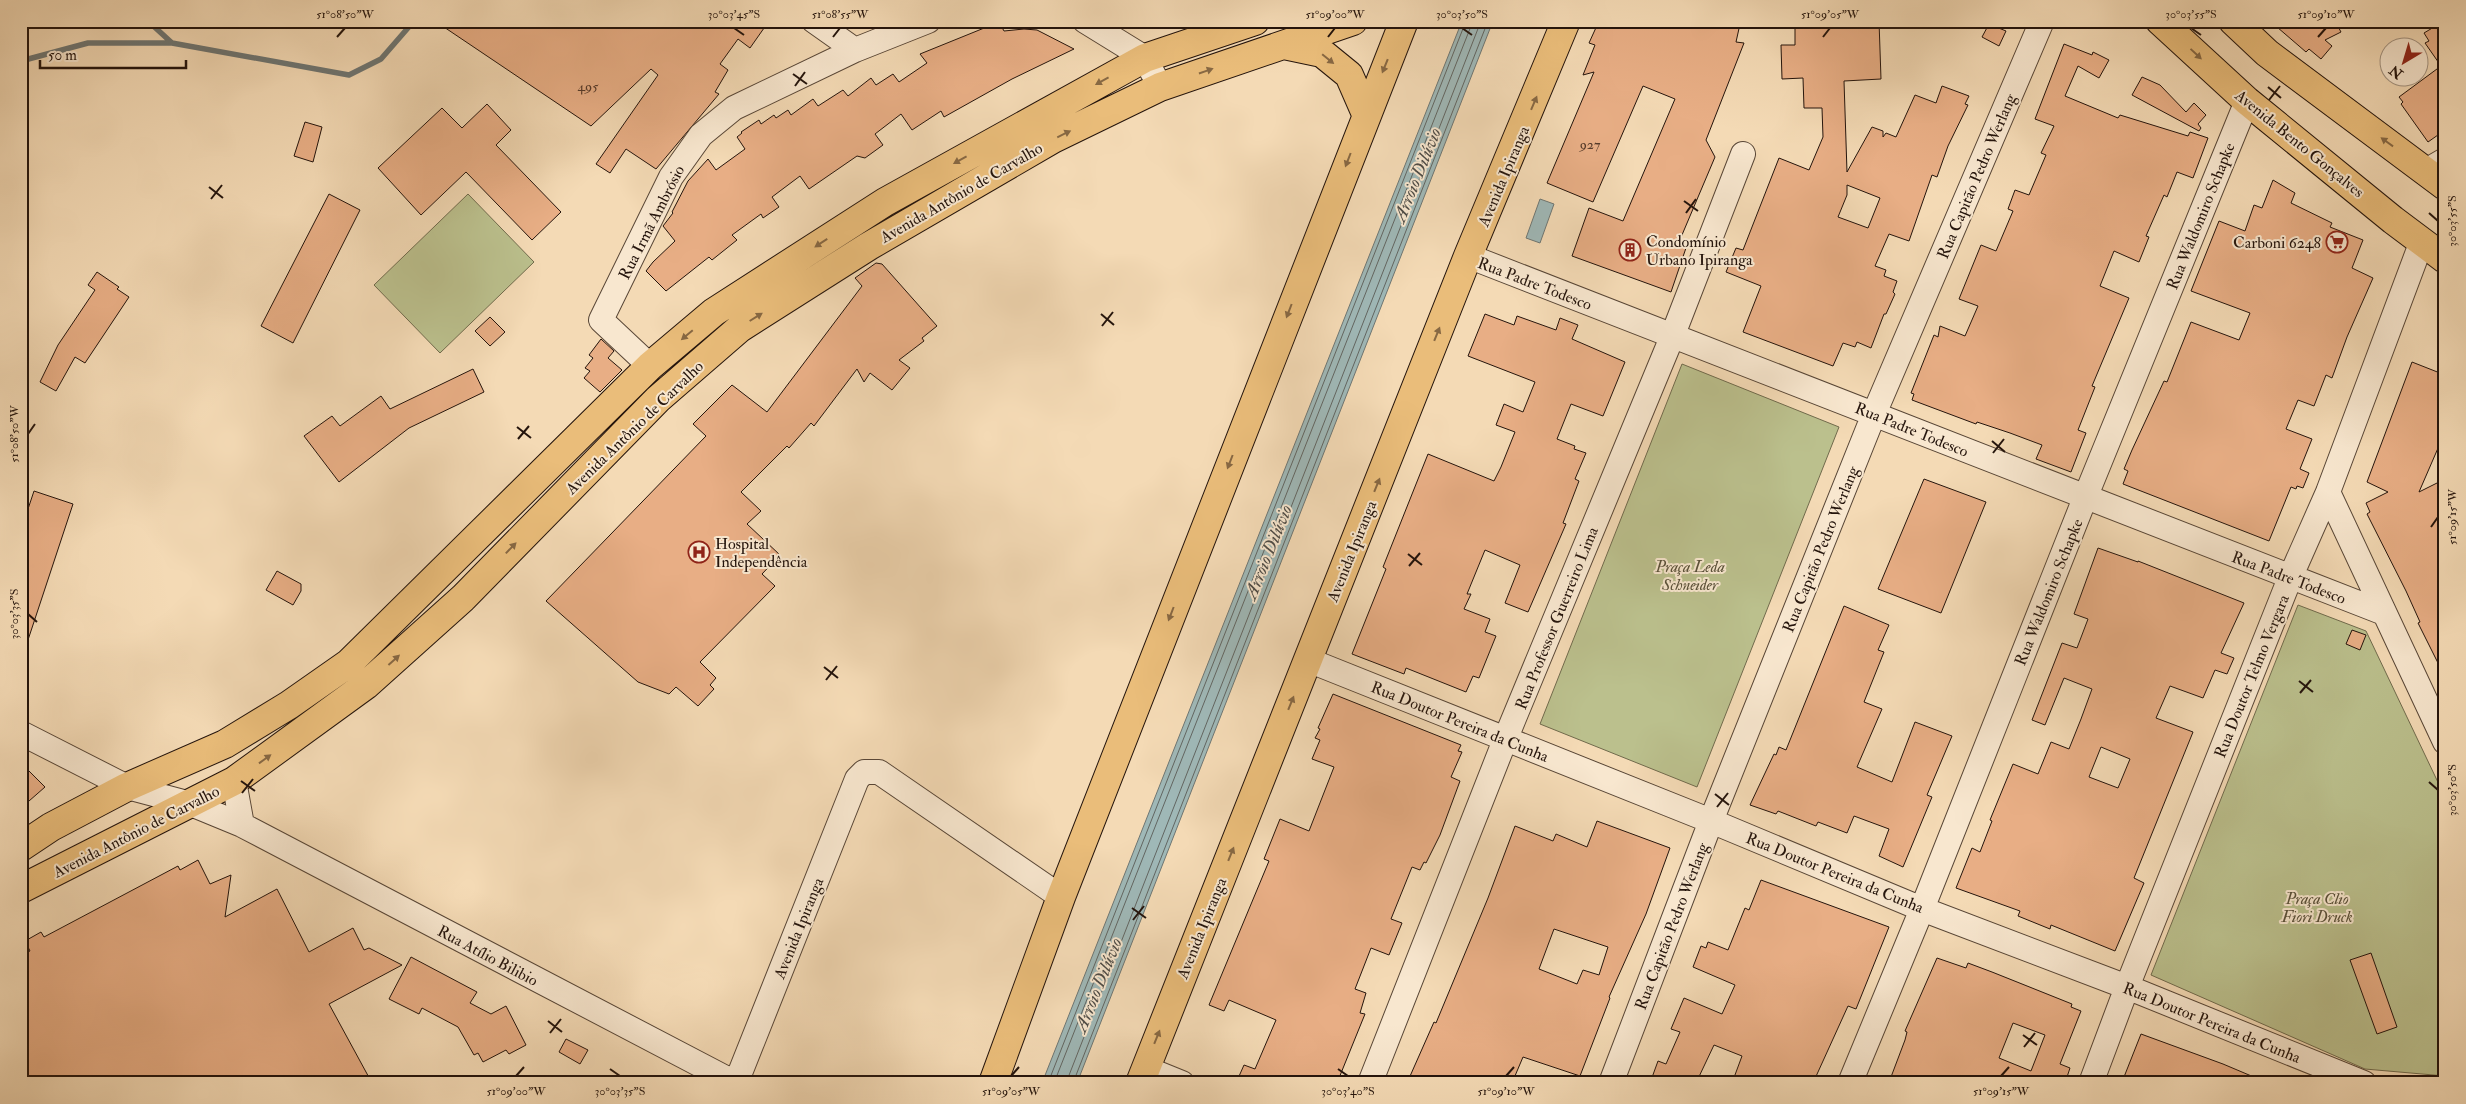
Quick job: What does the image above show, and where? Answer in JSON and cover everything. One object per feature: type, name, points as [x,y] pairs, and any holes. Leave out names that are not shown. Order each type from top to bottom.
[{"type":"main road","name":"Avenida Antônio de Carvalho","points":[[21,847],[51,827],[127,786],[225,744],[349,664],[650,366],[714,312],[884,202],[1145,58],[1255,21]]},
{"type":"main road","name":"Avenida Antônio de Carvalho","points":[[21,888],[234,781],[366,685],[463,598],[658,398],[740,328],[869,246],[1045,144],[1160,87],[1353,21]]},
{"type":"main road","points":[[993,1083],[1061,898],[1366,114],[1404,21]]},
{"type":"main road","name":"Avenida Ipiranga","points":[[1142,1075],[1468,256],[1566,21]]},
{"type":"main road","name":"Avenida Bento Gonçalves","points":[[2160,21],[2247,101],[2445,259]]},
{"type":"main road","points":[[2233,21],[2268,53],[2438,172]]},
{"type":"main road","points":[[1283,44],[1322,53],[1349,75],[1366,114]]},
{"type":"main road","points":[[191,804],[225,744]]},
{"type":"street","points":[[814,21],[856,50]]},
{"type":"street","name":"Rua Irmã Ambrósio","points":[[650,366],[602,320],[670,177],[701,135],[734,108],[856,50],[928,21]]},
{"type":"street","points":[[1085,21],[1145,58],[1160,87]]},
{"type":"street","name":"Rua Capitão Pedro Werlang","points":[[1611,1083],[1711,821],[1874,414],[2042,21]]},
{"type":"street","name":"Rua Waldomiro Schapke","points":[[1850,1083],[1922,909],[2085,498],[2247,101]]},
{"type":"street","name":"Rua Professor Guerreiro Lima","points":[[1370,1083],[1505,740],[1672,337],[1743,154]]},
{"type":"street","name":"Rua Doutor Telmo Vergara","points":[[2091,1083],[2126,987],[2290,578],[2328,492],[2422,241]]},
{"type":"street","name":"Rua Padre Todesco","points":[[1468,256],[2290,578],[2384,613]]},
{"type":"street","name":"Rua Padre Todesco","points":[[2328,492],[2445,742]]},
{"type":"street","name":"Rua Doutor Pereira da Cunha","points":[[1308,660],[1711,821],[1922,909],[2126,987],[2364,1083]]},
{"type":"street","name":"Rua Atílio Bilibio","points":[[21,733],[127,786],[191,804],[242,825],[736,1083]]},
{"type":"street","name":"Avenida Ipiranga","points":[[736,1083],[857,779],[864,772],[878,772],[1061,898]]},
{"type":"street","points":[[234,781],[242,825]]},
{"type":"street","points":[[1142,1075],[1182,1083]]},
{"type":"green space","points":[[468,194],[534,262],[440,353],[374,285]]},
{"type":"green space","name":"Praça Leda Schneider","points":[[1682,364],[1839,427],[1697,787],[1540,724]]},
{"type":"green space","name":"Praça Clio Fiori Druck","points":[[2298,605],[2366,631],[2445,797],[2445,1076],[2365,1069],[2151,975]]},
{"type":"water","name":"Arroio Dilúvio","points":[[1462,21],[1493,21],[1077,1083],[1042,1083]]},
{"type":"water","points":[[1540,199],[1554,204],[1540,243],[1526,238]]},
{"type":"building","points":[[435,21],[723,21],[731,27],[735,21],[769,21],[750,48],[738,39],[720,64],[728,70],[715,92],[719,94],[656,169],[626,149],[610,173],[596,164],[658,75],[651,69],[591,126]]},
{"type":"building","points":[[1599,21],[1719,21],[1740,24],[1736,42],[1744,43],[1706,140],[1715,157],[1679,242],[1687,245],[1671,292],[1572,256],[1589,208],[1623,221],[1675,99],[1643,86],[1593,202],[1547,183],[1594,72],[1583,75],[1595,45],[1589,43]]},
{"type":"building","points":[[1795,21],[1879,21],[1881,79],[1844,81],[1847,172],[1872,127],[1883,131],[1883,137],[1886,133],[1896,137],[1915,95],[1936,103],[1942,86],[1969,96],[1965,104],[1968,105],[1948,146],[1937,177],[1932,175],[1909,241],[1889,234],[1875,266],[1886,270],[1884,276],[1897,281],[1893,292],[1895,294],[1886,314],[1884,314],[1871,348],[1857,342],[1855,347],[1843,343],[1833,366],[1743,332],[1761,286],[1726,272],[1736,248],[1743,250],[1779,158],[1809,170],[1823,137],[1822,108],[1804,108],[1803,78],[1782,79],[1781,45],[1795,45]],"holes":[[[1847,185],[1880,198],[1868,228],[1838,217],[1847,195]]]},
{"type":"building","points":[[2270,21],[2335,21],[2341,32],[2325,40],[2332,46],[2321,59],[2309,49],[2306,52]]},
{"type":"building","points":[[2444,21],[2445,130],[2428,142],[2401,104],[2403,102],[2399,97],[2411,88],[2428,88],[2428,76],[2441,66],[2428,47],[2429,41],[2424,33]]},
{"type":"building","points":[[999,22],[1004,31],[1037,30],[1074,49],[1012,79],[944,117],[941,111],[912,130],[901,114],[875,134],[883,145],[865,158],[857,156],[809,189],[800,176],[772,197],[779,207],[763,218],[761,214],[732,235],[737,240],[712,260],[709,257],[666,291],[646,271],[675,241],[663,226],[673,213],[688,181],[708,159],[716,170],[745,149],[737,137],[741,132],[759,120],[761,124],[774,115],[776,118],[788,110],[791,115],[813,99],[818,106],[843,90],[848,96],[871,78],[876,85],[893,74],[899,82],[927,63],[920,54]]},
{"type":"building","points":[[1989,24],[2006,31],[1999,46],[1982,37]]},
{"type":"building","points":[[2064,44],[2092,55],[2093,52],[2109,60],[2099,78],[2078,66],[2065,96],[2118,118],[2120,115],[2188,136],[2190,132],[2208,138],[2193,178],[2177,172],[2167,197],[2164,195],[2146,236],[2149,237],[2139,262],[2114,251],[2100,286],[2129,298],[2092,386],[2095,387],[2078,430],[2086,433],[2071,472],[2036,459],[2042,445],[1977,422],[1976,424],[1912,400],[1914,394],[1911,393],[1934,335],[1938,337],[1940,326],[1965,336],[1978,306],[1959,299],[1981,245],[1996,251],[2013,211],[2008,209],[2015,190],[2029,195],[2046,155],[2041,153],[2054,126],[2035,119]]},
{"type":"building","points":[[2142,77],[2160,85],[2186,112],[2194,103],[2206,115],[2198,124],[2201,128],[2199,131],[2132,95]]},
{"type":"building","points":[[487,104],[511,130],[496,145],[561,212],[532,240],[466,172],[421,215],[378,168],[442,108],[462,128]]},
{"type":"building","points":[[305,122],[322,127],[313,162],[294,156]]},
{"type":"building","points":[[2273,180],[2295,193],[2291,203],[2332,223],[2330,227],[2363,240],[2352,268],[2373,278],[2347,337],[2332,378],[2326,375],[2314,406],[2298,400],[2286,429],[2312,439],[2300,469],[2309,473],[2303,488],[2297,486],[2296,489],[2291,487],[2269,541],[2123,484],[2128,471],[2124,469],[2164,381],[2167,382],[2191,322],[2239,340],[2250,313],[2191,291],[2219,221],[2245,231],[2254,205],[2262,208]]},
{"type":"building","points":[[329,194],[360,210],[293,343],[261,326]]},
{"type":"building","points":[[876,263],[882,264],[937,326],[922,338],[924,341],[899,360],[910,368],[892,390],[870,373],[864,382],[857,369],[814,426],[811,423],[789,448],[787,446],[741,492],[761,511],[747,524],[780,555],[762,574],[775,586],[700,662],[716,678],[710,685],[714,689],[698,706],[676,687],[669,694],[638,682],[546,601],[706,436],[693,424],[732,385],[767,412],[862,286],[855,278]]},
{"type":"building","points":[[97,272],[119,287],[117,289],[129,297],[85,363],[75,357],[56,391],[40,382],[58,345],[95,290],[88,285]]},
{"type":"building","points":[[1485,314],[1514,325],[1517,316],[1556,330],[1560,318],[1578,325],[1572,339],[1625,362],[1603,416],[1571,404],[1557,439],[1575,446],[1574,449],[1586,453],[1575,479],[1579,481],[1563,523],[1566,524],[1528,612],[1505,603],[1520,565],[1485,550],[1467,594],[1471,594],[1464,609],[1490,619],[1485,632],[1496,636],[1479,678],[1473,676],[1466,692],[1406,668],[1404,674],[1352,654],[1386,569],[1383,567],[1428,454],[1494,481],[1515,432],[1496,425],[1504,404],[1523,412],[1535,382],[1468,356]]},
{"type":"building","points":[[490,317],[505,332],[490,346],[475,331]]},
{"type":"building","points":[[601,339],[614,351],[608,358],[622,370],[600,392],[584,378],[590,371],[585,368],[593,358],[589,355]]},
{"type":"building","points":[[2412,362],[2445,375],[2445,432],[2419,492],[2445,479],[2445,677],[2418,623],[2420,622],[2406,591],[2367,514],[2370,512],[2366,503],[2388,492],[2367,482]]},
{"type":"building","points":[[473,369],[484,392],[409,428],[339,482],[304,436],[332,416],[340,426],[381,396],[390,409]]},
{"type":"building","points":[[1924,479],[1986,502],[1941,613],[1878,589]]},
{"type":"building","points":[[34,491],[73,504],[24,652],[21,652],[21,530]]},
{"type":"building","points":[[2098,548],[2138,561],[2244,603],[2221,653],[2234,658],[2227,674],[2215,670],[2203,698],[2170,686],[2156,718],[2193,732],[2134,878],[2144,883],[2115,951],[2051,925],[2050,929],[2018,916],[2020,911],[1956,888],[1972,848],[1980,852],[1992,821],[1990,820],[2013,764],[2038,774],[2051,742],[2069,749],[2092,689],[2064,678],[2045,725],[2032,720],[2062,643],[2077,648],[2088,619],[2074,614]],"holes":[[[2101,747],[2130,759],[2118,788],[2089,777]]]},
{"type":"building","points":[[277,571],[301,584],[301,591],[293,605],[266,590]]},
{"type":"building","points":[[1844,606],[1889,625],[1878,650],[1884,652],[1864,702],[1882,709],[1857,767],[1892,782],[1915,722],[1952,736],[1927,795],[1932,797],[1903,867],[1879,856],[1889,829],[1854,816],[1847,833],[1818,822],[1816,826],[1778,811],[1776,814],[1750,805],[1774,754],[1776,755],[1779,747],[1786,750]]},
{"type":"building","points":[[2352,630],[2366,635],[2360,650],[2346,644]]},
{"type":"building","points":[[1333,694],[1461,745],[1458,751],[1462,752],[1451,777],[1460,781],[1440,835],[1426,863],[1424,862],[1420,870],[1412,867],[1391,919],[1402,923],[1389,955],[1371,948],[1355,989],[1366,993],[1360,1013],[1365,1014],[1337,1083],[1236,1083],[1244,1065],[1255,1069],[1276,1020],[1229,1000],[1224,1011],[1209,1005],[1269,861],[1264,859],[1280,819],[1309,831],[1334,767],[1312,759],[1320,740],[1315,738],[1320,729],[1318,728]]},
{"type":"building","points":[[21,763],[45,787],[21,808]]},
{"type":"building","points":[[1597,821],[1670,848],[1646,914],[1609,997],[1580,1076],[1523,1057],[1512,1083],[1407,1083],[1434,1022],[1436,1023],[1488,898],[1515,826],[1553,841],[1556,834],[1587,847]],"holes":[[[1554,929],[1608,947],[1599,975],[1583,970],[1577,984],[1539,969]]]},
{"type":"building","points":[[198,860],[210,884],[231,875],[225,917],[277,889],[309,952],[353,928],[364,950],[369,948],[402,965],[329,1004],[372,1083],[21,1083],[21,955],[30,951],[25,941],[41,932],[44,937],[178,866],[180,870]]},
{"type":"building","points":[[1761,880],[1889,927],[1856,1009],[1848,1006],[1813,1083],[1732,1083],[1742,1056],[1714,1045],[1696,1083],[1650,1083],[1658,1061],[1666,1064],[1680,1032],[1671,1029],[1684,998],[1722,1014],[1735,985],[1693,967],[1701,946],[1706,948],[1708,942],[1728,950],[1745,908],[1749,910]]},
{"type":"building","points":[[2371,953],[2397,1027],[2377,1034],[2350,960]]},
{"type":"building","points":[[411,957],[477,992],[470,1003],[491,1014],[506,1006],[526,1045],[509,1054],[506,1050],[483,1062],[478,1053],[474,1055],[458,1027],[422,1008],[419,1014],[389,999]]},
{"type":"building","points":[[1937,958],[1966,968],[1968,963],[2072,1004],[2071,1007],[2081,1011],[2060,1064],[2070,1068],[2065,1083],[1905,1083],[1891,1077],[1905,1040],[1907,1032],[1905,1031]],"holes":[[[2013,1023],[2045,1035],[2031,1071],[1999,1058]]]},
{"type":"building","points":[[2141,1034],[2223,1064],[2268,1083],[2137,1083],[2124,1077]]},
{"type":"building","points":[[566,1039],[588,1050],[580,1064],[559,1052]]},
{"type":"waterway","points":[[148,21],[172,43],[349,75],[381,59],[414,21]]},
{"type":"waterway","points":[[21,61],[88,43],[172,43]]},
{"type":"place","name":"Carboni 6248","points":[[2337,242]]},
{"type":"place","name":"Condomínio Urbano Ipiranga","points":[[1630,250]]},
{"type":"place","name":"Hospital Independência","points":[[699,552]]}]
